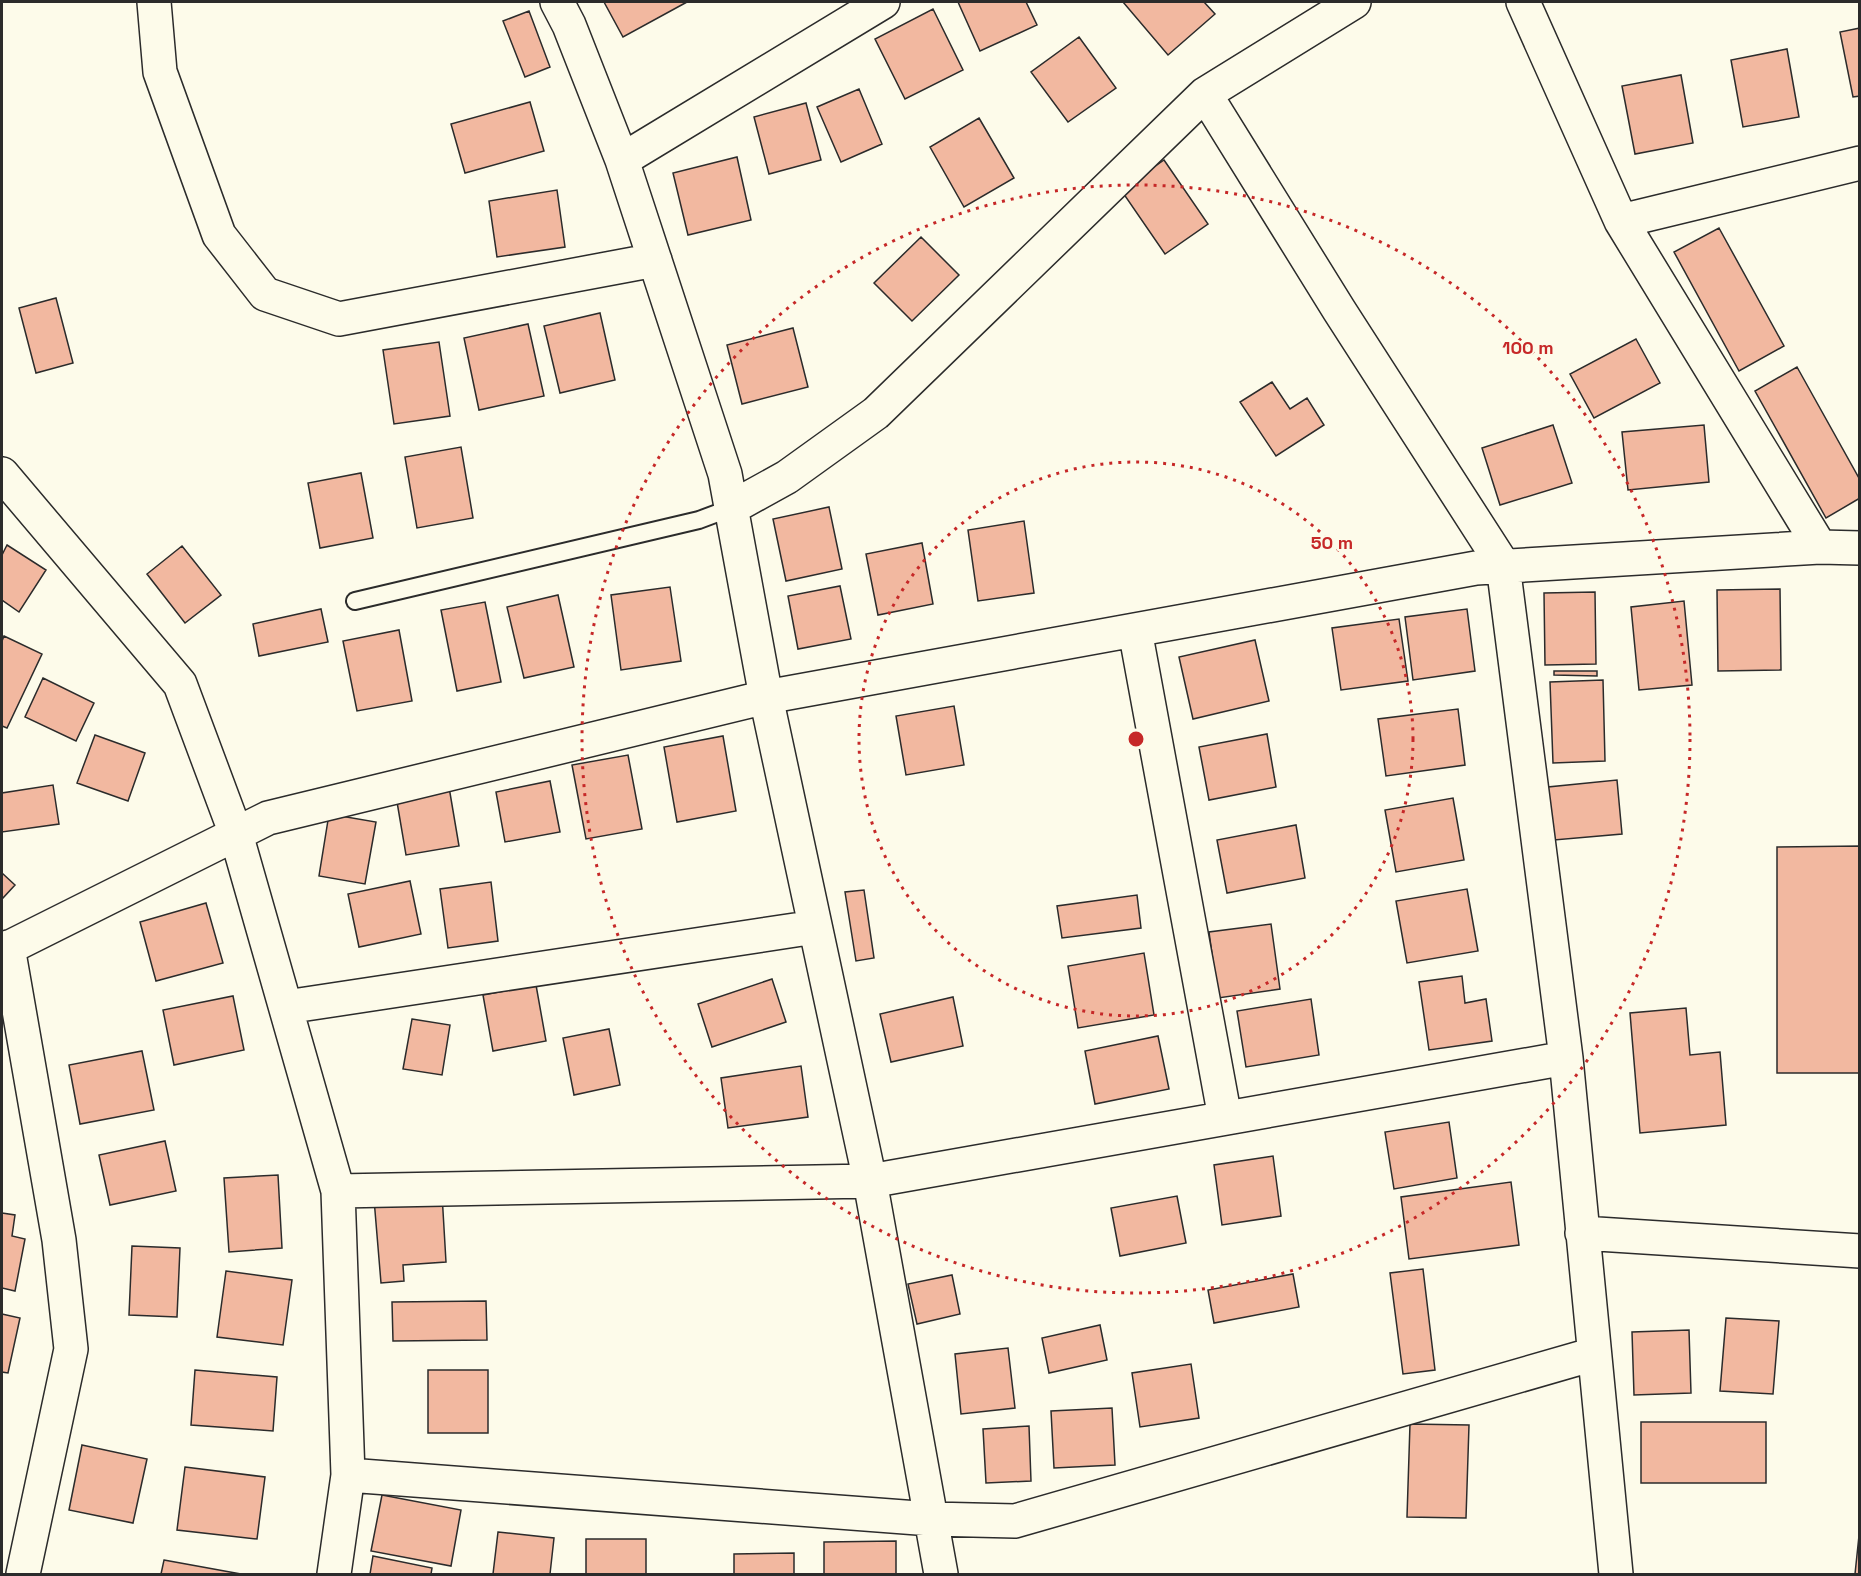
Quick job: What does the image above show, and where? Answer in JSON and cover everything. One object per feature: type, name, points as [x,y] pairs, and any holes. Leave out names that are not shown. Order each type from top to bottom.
[{"type":"street","points":[[154,2],[160,72],[219,235],[265,294],[339,319],[655,260]]},
{"type":"street","points":[[557,2],[569,25],[622,160],[725,474],[766,697],[870,1181],[941,1575]]},
{"type":"street","points":[[622,160],[882,2]]},
{"type":"street","points":[[731,507],[786,477],[876,413],[1205,94],[1354,2]]},
{"type":"street","points":[[1523,2],[1621,221],[1820,547]]},
{"type":"street","points":[[1205,94],[1503,565],[1566,1058],[1616,1575]]},
{"type":"street","points":[[1621,221],[1860,163]]},
{"type":"street","points":[[2,474],[180,684],[236,834],[338,1191],[348,1475],[334,1575]]},
{"type":"street","points":[[23,1575],[71,1349],[58,1240],[5,949],[268,818],[766,697],[1503,565],[1820,547],[1860,548]]},
{"type":"street","points":[[1136,630],[1226,1118]]},
{"type":"street","points":[[286,1007],[815,927]]},
{"type":"street","points":[[338,1191],[870,1181],[1566,1058]]},
{"type":"street","points":[[1582,1233],[1860,1251]]},
{"type":"street","points":[[348,1475],[931,1519],[1015,1521],[1594,1354]]},
{"type":"lane","points":[[355,601],[699,520],[731,507]]},
{"type":"building","points":[[604,2],[687,2],[623,37]]},
{"type":"building","points":[[958,2],[1026,2],[1037,25],[980,51]]},
{"type":"building","points":[[1123,2],[1204,2],[1215,14],[1168,55]]},
{"type":"building","points":[[933,9],[963,70],[905,99],[875,39]]},
{"type":"building","points":[[529,11],[550,67],[525,77],[503,21]]},
{"type":"building","points":[[1860,28],[1860,96],[1853,97],[1840,32]]},
{"type":"building","points":[[1079,37],[1116,88],[1068,122],[1031,72]]},
{"type":"building","points":[[1787,49],[1799,117],[1743,127],[1731,60]]},
{"type":"building","points":[[1681,75],[1693,143],[1635,154],[1622,86]]},
{"type":"building","points":[[859,89],[882,144],[841,162],[817,107]]},
{"type":"building","points":[[530,102],[544,151],[465,173],[451,124]]},
{"type":"building","points":[[806,103],[821,160],[769,174],[754,117]]},
{"type":"building","points":[[979,118],[1014,178],[964,207],[930,147]]},
{"type":"building","points":[[737,157],[751,220],[688,235],[673,173]]},
{"type":"building","points":[[1164,160],[1208,224],[1165,254],[1121,190]]},
{"type":"building","points":[[557,190],[565,247],[497,257],[489,201]]},
{"type":"building","points":[[1719,228],[1784,346],[1739,371],[1674,252]]},
{"type":"building","points":[[921,237],[959,275],[912,321],[874,283]]},
{"type":"building","points":[[56,298],[73,363],[36,373],[19,308]]},
{"type":"building","points":[[600,313],[615,380],[560,393],[544,326]]},
{"type":"building","points":[[528,324],[544,396],[479,410],[464,338]]},
{"type":"building","points":[[793,328],[808,387],[742,404],[727,345]]},
{"type":"building","points":[[1636,339],[1660,383],[1594,418],[1570,374]]},
{"type":"building","points":[[439,342],[450,416],[394,424],[383,350]]},
{"type":"building","points":[[1797,367],[1860,480],[1860,498],[1826,518],[1755,391]]},
{"type":"building","points":[[1272,382],[1290,409],[1307,398],[1324,425],[1276,456],[1240,402]]},
{"type":"building","points":[[1553,425],[1572,483],[1500,505],[1482,448]]},
{"type":"building","points":[[1704,425],[1709,482],[1628,490],[1622,432]]},
{"type":"building","points":[[461,447],[473,518],[417,528],[405,457]]},
{"type":"building","points":[[361,473],[373,538],[320,548],[308,483]]},
{"type":"building","points":[[829,507],[842,569],[786,581],[773,519]]},
{"type":"building","points":[[1024,521],[1034,593],[978,601],[968,530]]},
{"type":"building","points":[[922,543],[933,604],[878,615],[866,554]]},
{"type":"building","points":[[7,545],[46,570],[19,612],[2,600],[2,555]]},
{"type":"building","points":[[182,546],[221,595],[185,623],[147,574]]},
{"type":"building","points":[[840,586],[851,639],[798,649],[788,596]]},
{"type":"building","points":[[670,587],[681,661],[621,670],[611,595]]},
{"type":"building","points":[[1780,589],[1781,670],[1718,671],[1717,590]]},
{"type":"building","points":[[1595,592],[1596,664],[1545,665],[1544,593]]},
{"type":"building","points":[[558,595],[574,667],[524,678],[507,607]]},
{"type":"building","points":[[1684,601],[1692,685],[1639,690],[1631,607]]},
{"type":"building","points":[[485,602],[501,682],[457,691],[441,610]]},
{"type":"building","points":[[321,609],[328,642],[259,656],[253,624]]},
{"type":"building","points":[[1467,609],[1475,671],[1413,680],[1405,617]]},
{"type":"building","points":[[1399,619],[1408,681],[1341,690],[1332,628]]},
{"type":"building","points":[[399,630],[412,701],[357,711],[343,641]]},
{"type":"building","points":[[4,636],[42,654],[7,728],[2,726],[2,641]]},
{"type":"building","points":[[1255,640],[1269,701],[1193,719],[1179,657]]},
{"type":"building","points":[[1554,671],[1597,671],[1597,676],[1554,675]]},
{"type":"building","points":[[43,678],[94,703],[76,741],[25,717]]},
{"type":"building","points":[[1603,680],[1605,761],[1553,763],[1550,682]]},
{"type":"building","points":[[954,706],[964,765],[906,775],[896,716]]},
{"type":"building","points":[[1458,709],[1465,765],[1386,776],[1378,719]]},
{"type":"building","points":[[1267,734],[1276,787],[1209,800],[1199,747]]},
{"type":"building","points":[[95,735],[145,753],[128,801],[77,783]]},
{"type":"building","points":[[723,736],[736,811],[677,822],[664,747]]},
{"type":"building","points":[[628,755],[642,829],[586,839],[572,765]]},
{"type":"building","points":[[1617,780],[1622,834],[1554,840],[1548,787]]},
{"type":"building","points":[[550,781],[560,832],[505,842],[496,792]]},
{"type":"building","points":[[53,785],[59,824],[2,832],[2,793]]},
{"type":"building","points":[[449,787],[459,846],[406,855],[396,796]]},
{"type":"building","points":[[1453,798],[1464,860],[1396,872],[1385,810]]},
{"type":"building","points":[[329,814],[376,822],[365,884],[319,876]]},
{"type":"building","points":[[1296,825],[1305,878],[1227,893],[1217,840]]},
{"type":"building","points":[[1860,846],[1860,1073],[1777,1073],[1777,847]]},
{"type":"building","points":[[2,873],[15,885],[2,899]]},
{"type":"building","points":[[410,881],[421,934],[359,947],[348,894]]},
{"type":"building","points":[[491,882],[498,941],[448,948],[440,889]]},
{"type":"building","points":[[1467,889],[1478,951],[1407,963],[1396,901]]},
{"type":"building","points":[[864,890],[874,958],[856,961],[845,892]]},
{"type":"building","points":[[1137,895],[1141,928],[1062,938],[1057,906]]},
{"type":"building","points":[[206,903],[223,963],[156,981],[140,922]]},
{"type":"building","points":[[1271,924],[1280,989],[1218,998],[1209,932]]},
{"type":"building","points":[[1144,953],[1154,1015],[1078,1028],[1068,966]]},
{"type":"building","points":[[1462,976],[1465,1003],[1486,999],[1492,1041],[1429,1050],[1419,982]]},
{"type":"building","points":[[772,979],[786,1022],[712,1047],[698,1004]]},
{"type":"building","points":[[536,985],[546,1041],[493,1051],[483,995]]},
{"type":"building","points":[[233,996],[244,1050],[174,1065],[163,1010]]},
{"type":"building","points":[[953,997],[963,1046],[891,1062],[880,1014]]},
{"type":"building","points":[[1311,999],[1319,1055],[1246,1067],[1237,1011]]},
{"type":"building","points":[[1686,1008],[1690,1055],[1720,1052],[1726,1125],[1640,1133],[1630,1013]]},
{"type":"building","points":[[412,1019],[450,1025],[442,1075],[403,1069]]},
{"type":"building","points":[[609,1029],[620,1085],[574,1095],[563,1038]]},
{"type":"building","points":[[1158,1036],[1169,1089],[1095,1104],[1085,1051]]},
{"type":"building","points":[[142,1051],[154,1110],[80,1124],[69,1065]]},
{"type":"building","points":[[801,1066],[808,1117],[728,1128],[721,1078]]},
{"type":"building","points":[[1449,1122],[1457,1178],[1394,1189],[1385,1132]]},
{"type":"building","points":[[165,1141],[176,1191],[110,1205],[99,1155]]},
{"type":"building","points":[[1273,1156],[1281,1216],[1222,1225],[1214,1165]]},
{"type":"building","points":[[278,1175],[282,1248],[229,1252],[224,1178]]},
{"type":"building","points":[[1511,1182],[1519,1245],[1409,1259],[1401,1197]]},
{"type":"building","points":[[442,1194],[446,1262],[403,1265],[404,1281],[381,1283],[374,1199]]},
{"type":"building","points":[[1177,1196],[1186,1243],[1120,1256],[1111,1208]]},
{"type":"building","points":[[2,1213],[15,1215],[12,1236],[25,1239],[15,1291],[2,1288]]},
{"type":"building","points":[[132,1246],[180,1248],[177,1317],[129,1315]]},
{"type":"building","points":[[1423,1269],[1435,1370],[1403,1374],[1390,1273]]},
{"type":"building","points":[[226,1271],[292,1280],[283,1345],[217,1337]]},
{"type":"building","points":[[1293,1274],[1299,1307],[1214,1323],[1208,1290]]},
{"type":"building","points":[[952,1275],[960,1314],[917,1324],[908,1284]]},
{"type":"building","points":[[486,1301],[487,1340],[393,1341],[392,1302]]},
{"type":"building","points":[[2,1314],[20,1318],[8,1373],[2,1372]]},
{"type":"building","points":[[1726,1318],[1779,1321],[1773,1394],[1720,1391]]},
{"type":"building","points":[[1100,1325],[1107,1360],[1049,1373],[1042,1338]]},
{"type":"building","points":[[1689,1330],[1691,1393],[1634,1395],[1632,1332]]},
{"type":"building","points":[[1008,1348],[1015,1408],[961,1414],[955,1354]]},
{"type":"building","points":[[1191,1364],[1199,1418],[1140,1427],[1132,1373]]},
{"type":"building","points":[[195,1370],[277,1377],[273,1431],[191,1425]]},
{"type":"building","points":[[428,1370],[488,1370],[488,1433],[428,1433]]},
{"type":"building","points":[[1112,1408],[1115,1465],[1054,1468],[1051,1411]]},
{"type":"building","points":[[1641,1422],[1766,1422],[1766,1483],[1641,1483]]},
{"type":"building","points":[[1410,1424],[1469,1425],[1466,1518],[1407,1517]]},
{"type":"building","points":[[1029,1426],[1031,1481],[986,1483],[983,1429]]},
{"type":"building","points":[[82,1445],[147,1459],[133,1523],[69,1510]]},
{"type":"building","points":[[185,1467],[265,1477],[257,1539],[177,1530]]},
{"type":"building","points":[[382,1495],[461,1510],[451,1566],[371,1551]]},
{"type":"building","points":[[1860,1526],[1860,1574],[1855,1574]]},
{"type":"building","points":[[498,1532],[554,1538],[550,1574],[493,1574]]},
{"type":"building","points":[[586,1539],[646,1539],[646,1574],[586,1574]]},
{"type":"building","points":[[896,1541],[896,1574],[824,1574],[824,1542]]},
{"type":"building","points":[[794,1553],[794,1574],[734,1574],[734,1554]]},
{"type":"building","points":[[373,1556],[432,1568],[431,1574],[370,1574]]},
{"type":"building","points":[[164,1560],[241,1574],[161,1574]]}]
